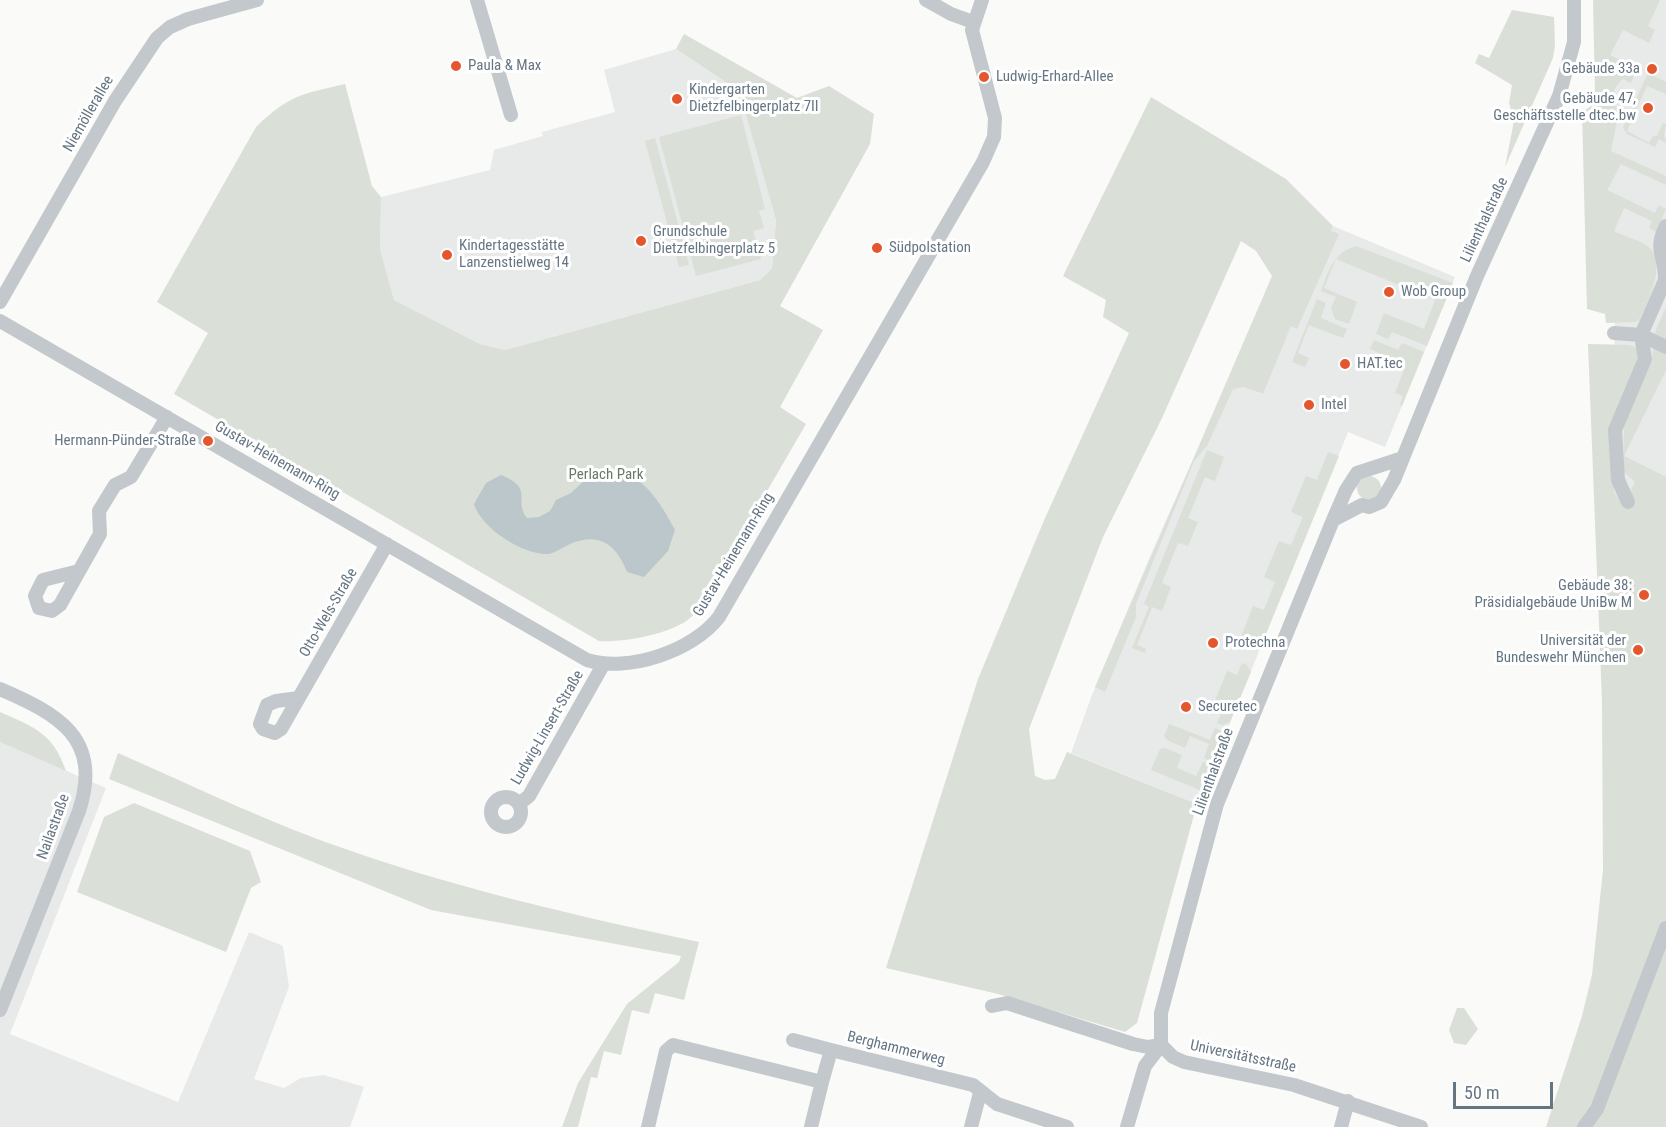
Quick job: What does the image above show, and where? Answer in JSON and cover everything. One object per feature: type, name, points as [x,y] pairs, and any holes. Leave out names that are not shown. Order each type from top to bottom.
[{"type":"street","name":"Niemöllerallee","points":[[0,302],[115,101],[157,38],[170,27],[188,19],[257,0]]},
{"type":"street","points":[[477,0],[511,114]]},
{"type":"street","points":[[926,0],[951,14],[973,22],[982,0]]},
{"type":"street","name":"Lilienthalstraße","points":[[1333,520],[1362,505],[1369,507],[1381,502],[1394,480],[1477,276],[1559,96],[1574,42],[1574,0]]},
{"type":"street","name":"Gustav-Heinemann-Ring","points":[[0,321],[587,660],[603,665],[619,664],[678,649],[698,639],[715,623],[983,162],[994,137],[995,118],[974,40],[973,22]]},
{"type":"street","points":[[1628,502],[1618,480],[1615,430],[1646,359],[1641,335],[1665,280],[1659,241],[1666,226]]},
{"type":"street","points":[[1614,333],[1641,335],[1666,347]]},
{"type":"street","points":[[79,571],[100,534],[99,512],[115,485],[131,477],[166,417]]},
{"type":"street","points":[[1362,505],[1352,496],[1351,483],[1362,471],[1373,470],[1402,459]]},
{"type":"street","points":[[1373,470],[1384,477],[1387,489]]},
{"type":"street","name":"Lilienthalstraße","points":[[1161,1045],[1161,1013],[1217,804],[1333,520],[1351,483]]},
{"type":"street","name":"Otto-Wels-Straße","points":[[299,698],[387,544]]},
{"type":"street","name":"Ludwig-Linsert-Straße","points":[[519,804],[529,796],[603,665]]},
{"type":"street","name":"Nailastraße","points":[[0,689],[36,704],[66,724],[82,754],[86,784],[79,811],[0,1010]]},
{"type":"street","points":[[1584,1127],[1597,1109],[1666,928]]},
{"type":"street","points":[[993,1006],[1007,1003],[1133,1044],[1148,1047],[1161,1045]]},
{"type":"street","points":[[793,1040],[831,1050]]},
{"type":"street","points":[[648,1127],[666,1051],[673,1045],[822,1082]]},
{"type":"street","points":[[1127,1127],[1145,1066],[1161,1045]]},
{"type":"street","name":"Universitätsstraße","points":[[1161,1045],[1173,1057],[1184,1062],[1294,1085],[1421,1127]]},
{"type":"street","name":"Berghammerweg","points":[[811,1127],[831,1050],[973,1086],[997,1104],[1045,1124],[1067,1127]]},
{"type":"street","points":[[972,1127],[980,1093]]},
{"type":"street","points":[[1341,1127],[1348,1101]]},
{"type":"shaded area","name":"Universität der Bundeswehr München","points":[[1594,0],[1666,0],[1666,1127],[1565,1127],[1600,1024],[1615,322]]},
{"type":"shaded area","name":"Grundschule Dietzfelbingerplatz 5","points":[[676,49],[739,91],[776,220],[772,268],[760,280],[505,350],[480,344],[394,300],[380,249],[381,197],[490,170],[494,150],[543,136],[542,132],[615,112],[604,70]]},
{"type":"shaded area","points":[[1333,226],[1455,277],[1385,447],[1348,432],[1197,804],[1071,753],[1092,695],[1151,554],[1228,381],[1262,394]]},
{"type":"shaded area","points":[[620,472],[646,487],[659,503],[675,530],[668,551],[644,577],[627,572],[618,554],[598,540],[580,541],[548,554],[515,545],[485,522],[474,504],[486,483],[501,475],[517,485],[522,495],[523,511],[527,518],[539,517],[550,511],[556,500],[571,493],[588,477]]},
{"type":"shaded area","points":[[0,742],[106,788],[10,1034],[178,1102],[249,932],[283,946],[289,987],[254,1079],[284,1088],[301,1078],[324,1075],[364,1087],[350,1127],[0,1127]]},
{"type":"green space","points":[[1593,0],[1660,0],[1648,26],[1655,30],[1649,43],[1623,30],[1610,55],[1637,68],[1631,83],[1623,79],[1616,86],[1612,96],[1611,102],[1619,110],[1611,151],[1666,176],[1666,185],[1621,164],[1607,190],[1655,213],[1659,205],[1666,209],[1656,232],[1649,228],[1652,221],[1624,208],[1614,231],[1643,243],[1651,249],[1657,265],[1654,285],[1639,320],[1635,322],[1606,323],[1605,314],[1587,309],[1582,112],[1593,105],[1595,93]]},
{"type":"green space","points":[[1512,10],[1554,17],[1555,45],[1553,58],[1505,167],[1513,126],[1509,103],[1512,85],[1475,63],[1479,54],[1489,58]]},
{"type":"green space","name":"Perlach Park","points":[[684,34],[797,98],[829,86],[874,114],[870,144],[780,306],[823,330],[780,407],[806,424],[702,603],[695,613],[682,624],[646,636],[599,641],[174,394],[208,333],[157,302],[256,127],[278,108],[297,97],[345,84],[372,186],[381,197],[380,249],[394,300],[480,344],[505,350],[760,280],[772,268],[776,220],[739,91],[676,49]]},
{"type":"green space","points":[[1648,73],[1666,82],[1666,94],[1647,86],[1627,131],[1649,143],[1653,136],[1657,136],[1663,123],[1666,124],[1664,134],[1666,143],[1659,139],[1655,147],[1627,134],[1623,128]]},
{"type":"green space","points":[[1151,97],[1286,179],[1333,226],[1331,231],[1339,234],[1297,329],[1291,326],[1263,394],[1243,387],[1233,389],[1207,446],[1194,461],[1136,604],[1136,617],[1105,692],[1095,687],[1272,276],[1256,251],[1241,241],[1162,418],[1103,537],[1029,729],[1035,776],[1045,780],[1055,779],[1067,752],[1197,804],[1137,1023],[1125,1032],[998,994],[886,968],[978,679],[1045,518],[1129,333],[1103,317],[1106,300],[1063,276]]},
{"type":"green space","points":[[741,115],[765,209],[759,211],[764,228],[753,231],[761,259],[696,276],[659,137]]},
{"type":"green space","points":[[655,138],[689,265],[679,267],[645,141]]},
{"type":"green space","points":[[1356,246],[1453,283],[1427,346],[1392,332],[1388,339],[1376,334],[1384,313],[1424,329],[1435,300],[1336,259],[1348,249]]},
{"type":"green space","points":[[1336,259],[1324,288],[1357,302],[1349,324],[1335,319],[1331,308],[1336,297],[1321,291]]},
{"type":"green space","points":[[1317,299],[1326,303],[1321,318],[1347,329],[1343,338],[1309,325],[1298,353],[1309,358],[1305,367],[1292,362]]},
{"type":"green space","name":"Universität der Bundeswehr München","points":[[1666,307],[1666,370],[1624,456],[1666,477],[1666,1127],[1546,1127],[1582,1016],[1592,975],[1603,870],[1602,701],[1588,344],[1630,345],[1638,349],[1640,360],[1610,425],[1614,492],[1623,506],[1635,482],[1623,471],[1624,424],[1652,360],[1655,332]]},
{"type":"green space","points":[[1374,340],[1398,350],[1402,343],[1424,352],[1402,406],[1400,405],[1403,396],[1395,393],[1406,365],[1370,349]]},
{"type":"green space","points":[[1207,450],[1224,457],[1215,481],[1205,477],[1188,518],[1198,522],[1188,546],[1178,543],[1162,583],[1171,587],[1162,611],[1152,607],[1137,645],[1146,649],[1145,653],[1132,648],[1149,607],[1144,604]]},
{"type":"green space","points":[[1328,452],[1339,456],[1261,646],[1241,637],[1253,606],[1264,610],[1275,582],[1264,577],[1279,541],[1291,545],[1303,517],[1291,512],[1306,476],[1317,480]]},
{"type":"green space","points":[[1369,476],[1378,479],[1381,488],[1378,497],[1369,500],[1360,497],[1357,488],[1360,479]]},
{"type":"green space","points":[[1242,663],[1247,665],[1251,672],[1230,722],[1223,725],[1217,723],[1222,712],[1212,708],[1227,671],[1237,675]]},
{"type":"green space","points":[[0,712],[41,733],[55,748],[66,771],[0,742]]},
{"type":"green space","points":[[1169,724],[1210,740],[1215,728],[1221,731],[1224,738],[1214,763],[1204,758],[1209,744],[1190,736],[1185,748],[1167,740],[1164,736]]},
{"type":"green space","points":[[1165,748],[1182,755],[1177,768],[1196,776],[1203,762],[1213,766],[1202,791],[1151,770],[1160,749]]},
{"type":"green space","points":[[118,753],[294,830],[396,866],[525,902],[699,942],[684,1000],[655,993],[649,1014],[632,1010],[621,1055],[604,1051],[597,1078],[591,1077],[578,1127],[562,1127],[578,1083],[627,1004],[679,962],[681,956],[431,910],[109,779]]},
{"type":"green space","points":[[134,803],[250,851],[261,882],[251,888],[226,952],[77,892],[104,817]]},
{"type":"green space","points":[[1457,1008],[1464,1008],[1478,1029],[1466,1045],[1454,1043],[1449,1030]]},
{"type":"place","name":"Paula & Max","points":[[456,66]]},
{"type":"place","name":"Gebäude 33a","points":[[1652,69]]},
{"type":"place","name":"Ludwig-Erhard-Allee","points":[[984,77]]},
{"type":"place","name":"Kindergarten Dietzfelbingerplatz 7II","points":[[677,99]]},
{"type":"place","name":"Gebäude 47, Geschäftsstelle dtec.bw","points":[[1648,108]]},
{"type":"place","name":"Grundschule Dietzfelbingerplatz 5","points":[[641,241]]},
{"type":"place","name":"Südpolstation","points":[[877,248]]},
{"type":"place","name":"Kindertagesstätte Lanzenstielweg 14","points":[[447,255]]},
{"type":"place","name":"Wob Group","points":[[1389,292]]},
{"type":"place","name":"HAT.tec","points":[[1345,364]]},
{"type":"place","name":"Intel","points":[[1309,405]]},
{"type":"place","name":"Hermann-Pünder-Straße","points":[[208,441]]},
{"type":"place","name":"Gebäude 38: Präsidialgebäude UniBw M","points":[[1644,595]]},
{"type":"place","name":"Protechna","points":[[1213,643]]},
{"type":"place","name":"Universität der Bundeswehr München","points":[[1638,650]]},
{"type":"place","name":"Securetec","points":[[1186,707]]}]
